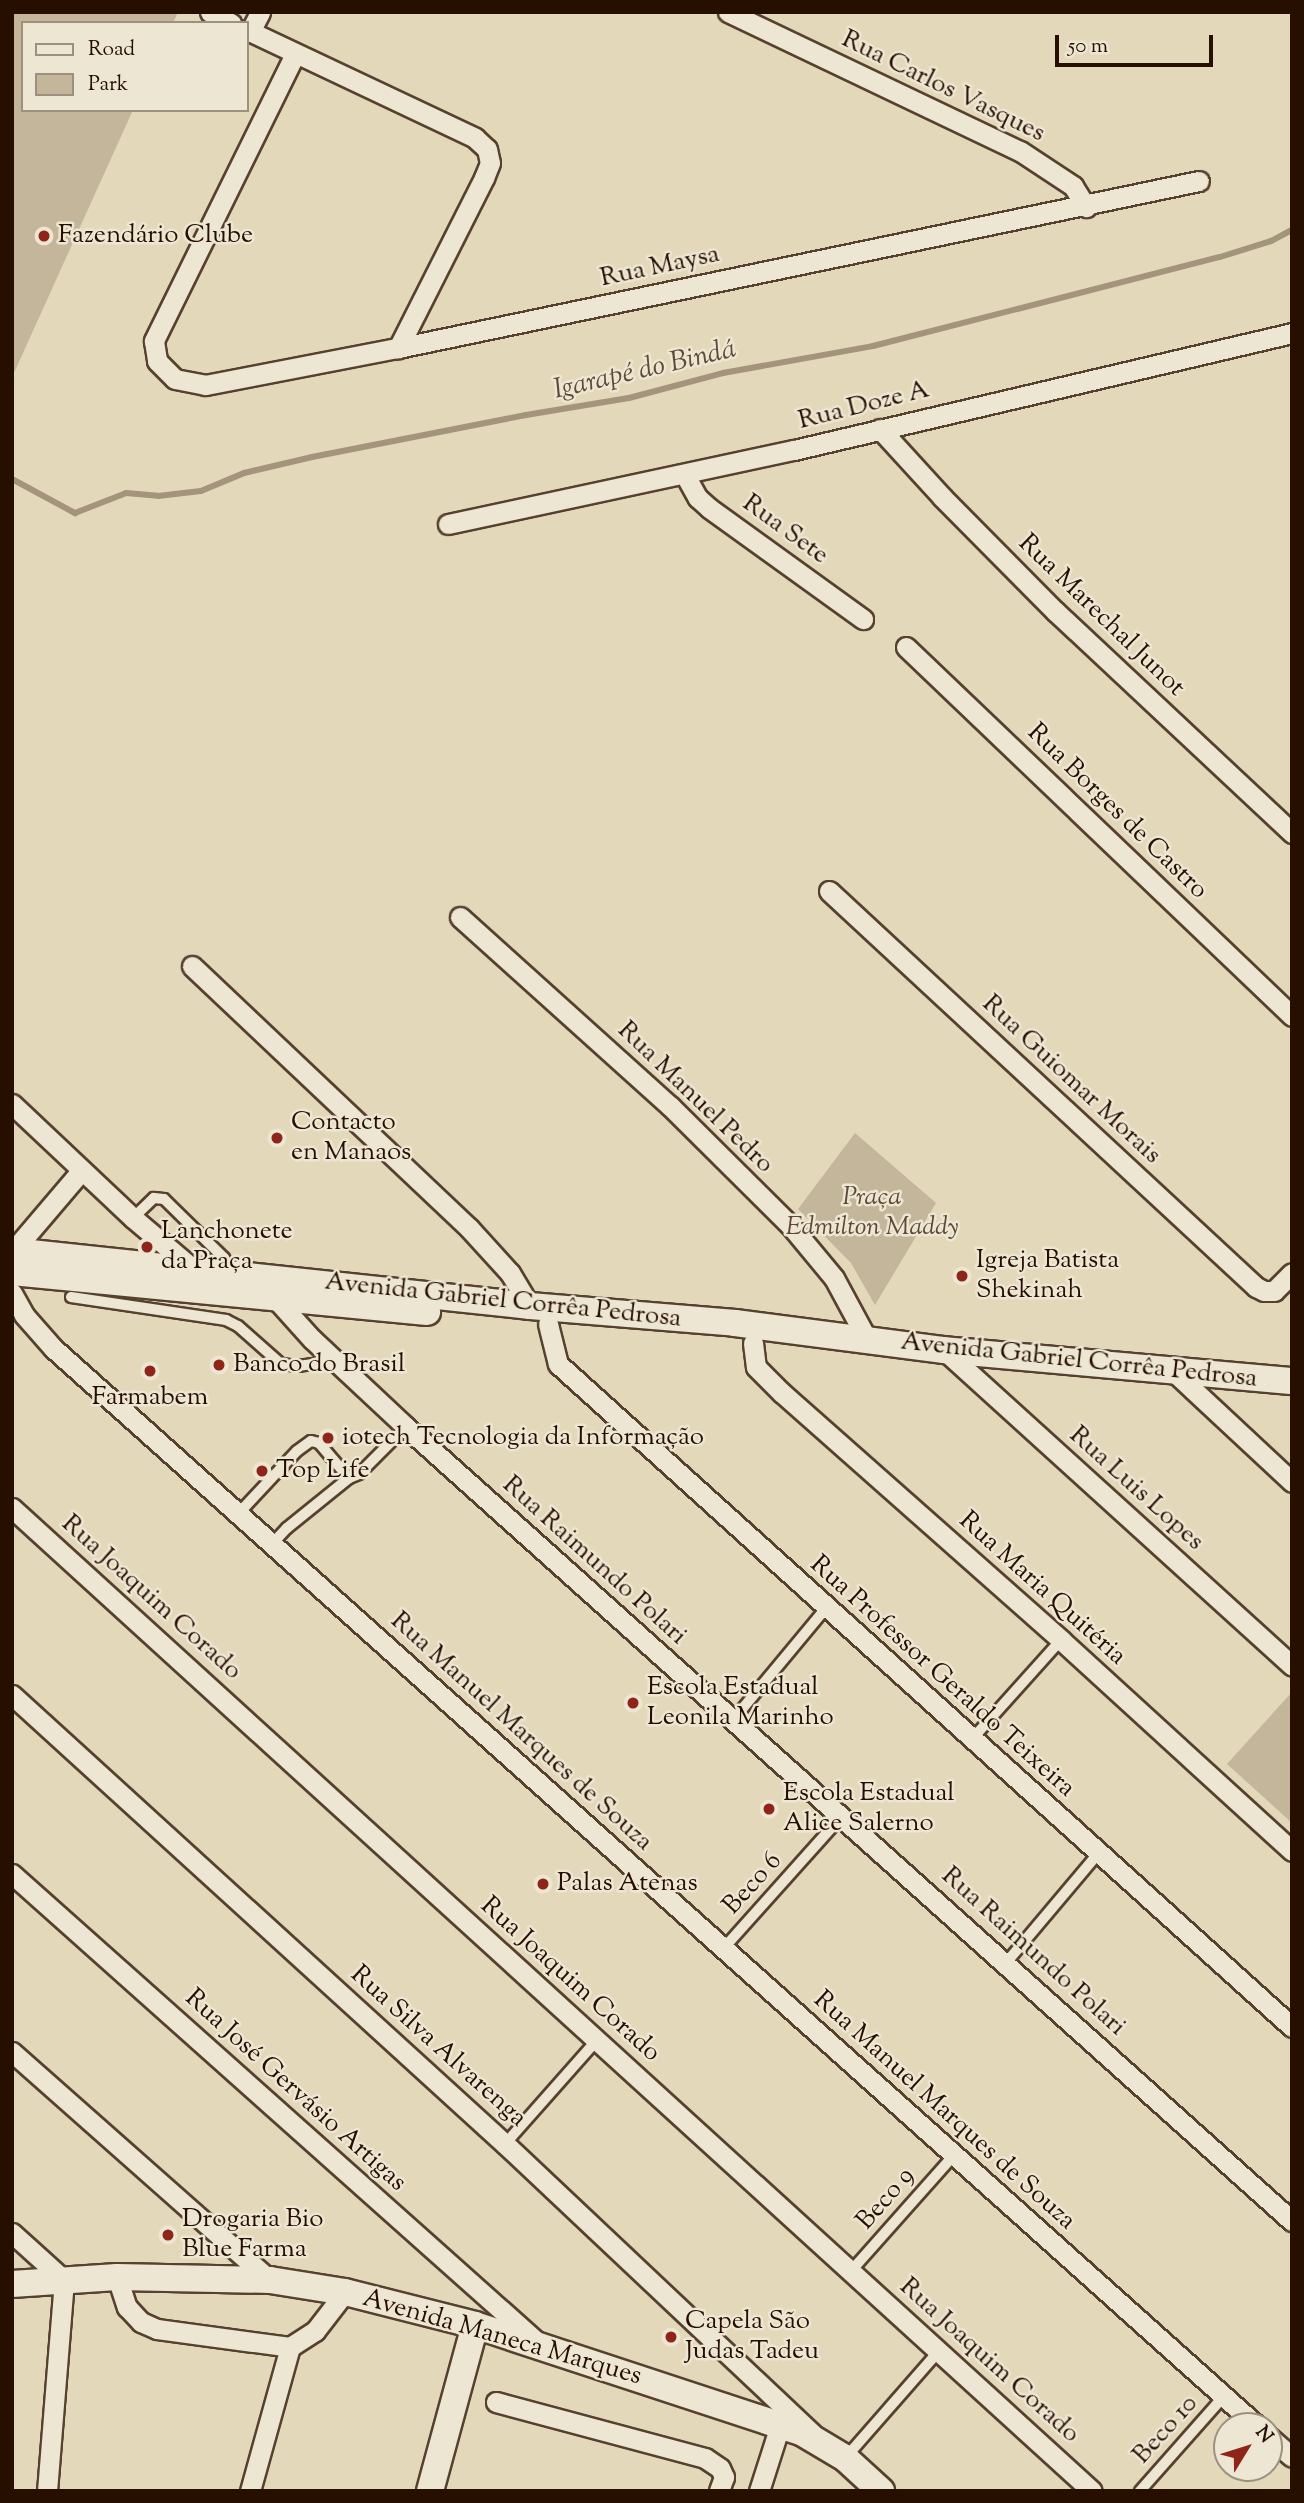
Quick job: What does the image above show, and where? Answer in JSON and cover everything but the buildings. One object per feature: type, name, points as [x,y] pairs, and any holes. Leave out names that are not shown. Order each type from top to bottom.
[{"type":"street","points":[[210,12],[228,21]]},
{"type":"street","points":[[260,12],[248,31],[475,138],[487,149],[490,163],[398,348]]},
{"type":"street","name":"Rua Carlos Vasques","points":[[728,12],[1020,151],[1073,187],[1086,206]]},
{"type":"street","name":"Rua Maysa","points":[[295,54],[154,341],[157,361],[175,379],[205,384],[398,348],[1199,181]]},
{"type":"street","name":"Rua Doze A","points":[[448,524],[685,474],[1292,333]]},
{"type":"street","name":"Rua Marechal Junot","points":[[880,429],[942,498],[1055,611],[1292,833]]},
{"type":"street","name":"Rua Sete","points":[[685,474],[698,498],[709,508],[863,620]]},
{"type":"street","name":"Rua Borges de Castro","points":[[906,647],[1292,1016]]},
{"type":"street","name":"Rua Guiomar Morais","points":[[829,891],[1256,1287],[1264,1292],[1274,1291],[1286,1278]]},
{"type":"street","name":"Rua Manuel Pedro","points":[[460,917],[670,1106],[790,1225],[834,1278],[867,1339]]},
{"type":"street","points":[[192,966],[469,1228],[510,1273],[539,1315]]},
{"type":"street","points":[[12,1104],[132,1218],[194,1270]]},
{"type":"street","points":[[12,1251],[82,1170]]},
{"type":"street","name":"Avenida Gabriel Corrêa Pedrosa","points":[[12,1251],[234,1275],[277,1277],[539,1315],[754,1355],[867,1339]]},
{"type":"street","name":"Avenida Gabriel Corrêa Pedrosa","points":[[12,1272],[274,1297],[539,1315],[735,1324],[944,1350],[1292,1381]]},
{"type":"street","name":"Rua Manuel Marques de Souza","points":[[12,1293],[24,1315],[53,1348],[1242,2412]]},
{"type":"street","name":"Rua Raimundo Polari","points":[[274,1297],[335,1361],[406,1427],[1292,2221]]},
{"type":"street","name":"Rua Professor Geraldo Teixeira","points":[[539,1315],[558,1364],[973,1738],[1097,1854],[1292,2027]]},
{"type":"street","name":"Rua Luis Lopes","points":[[944,1350],[1292,1666]]},
{"type":"street","name":"Rua Maria Quitéria","points":[[754,1355],[1292,1851]]},
{"type":"street","points":[[1172,1370],[1292,1482]]},
{"type":"street","name":"Rua Joaquim Corado","points":[[12,1508],[1092,2491]]},
{"type":"street","name":"Rua Silva Alvarenga","points":[[12,1695],[505,2144],[823,2443]]},
{"type":"street","name":"Rua José Gervásio Artigas","points":[[12,1874],[542,2347]]},
{"type":"street","points":[[12,2052],[270,2280]]},
{"type":"street","points":[[12,2233],[64,2280],[47,2491]]},
{"type":"street","points":[[117,2277],[127,2308],[141,2322],[157,2329],[289,2347],[315,2331],[345,2292]]},
{"type":"street","name":"Avenida Maneca Marques","points":[[12,2284],[117,2277],[270,2280],[345,2292],[475,2325],[780,2425],[823,2443],[845,2458],[881,2491]]},
{"type":"street","points":[[430,2491],[475,2325]]},
{"type":"street","points":[[250,2491],[289,2347]]},
{"type":"street","points":[[496,2402],[705,2458],[720,2468],[724,2477],[719,2491]]},
{"type":"street","points":[[759,2491],[780,2425]]},
{"type":"lane","points":[[132,1218],[154,1198],[164,1199],[224,1258],[234,1275]]},
{"type":"lane","points":[[71,1297],[226,1320],[238,1326],[281,1364],[298,1366],[335,1361]]},
{"type":"lane","points":[[272,1544],[287,1528],[349,1478],[359,1474],[406,1427]]},
{"type":"lane","points":[[238,1514],[289,1459],[311,1441],[319,1443],[349,1478]]},
{"type":"lane","points":[[733,1720],[826,1608]]},
{"type":"lane","points":[[973,1738],[1061,1640]]},
{"type":"lane","name":"Beco 6","points":[[723,1949],[843,1816]]},
{"type":"lane","points":[[1006,1963],[1097,1854]]},
{"type":"lane","points":[[505,2144],[597,2040]]},
{"type":"lane","name":"Beco 9","points":[[851,2271],[954,2155]]},
{"type":"lane","points":[[845,2458],[939,2351]]},
{"type":"lane","name":"Beco 10","points":[[1140,2491],[1224,2396]]},
{"type":"green space","name":"Fazendário Clube","points":[[12,12],[178,12],[174,21],[21,21],[21,112],[132,112],[13,375],[15,377],[12,376]]},
{"type":"green space","name":"Praça Edmilton Maddy","points":[[855,1133],[936,1203],[875,1305],[851,1263],[798,1209]]},
{"type":"green space","points":[[1292,1692],[1292,1823],[1227,1764]]},
{"type":"waterway","name":"Igarapé do Bindá","points":[[12,479],[75,513],[126,493],[158,496],[201,491],[244,473],[312,457],[526,415],[629,398],[723,373],[873,346],[1220,257],[1271,241],[1292,230]]},
{"type":"place","name":"Fazendário Clube","points":[[44,236]]},
{"type":"place","name":"Contacto en Manaos","points":[[277,1138]]},
{"type":"place","name":"Lanchonete da Praça","points":[[147,1247]]},
{"type":"place","name":"Igreja Batista Shekinah","points":[[962,1276]]},
{"type":"place","name":"Banco do Brasil","points":[[219,1365]]},
{"type":"place","name":"Farmabem","points":[[150,1371]]},
{"type":"place","name":"iotech Tecnologia da Informação","points":[[328,1438]]},
{"type":"place","name":"Top Life","points":[[262,1471]]},
{"type":"place","name":"Escola Estadual Leonila Marinho","points":[[633,1703]]},
{"type":"place","name":"Escola Estadual Alice Salerno","points":[[769,1809]]},
{"type":"place","name":"Palas Atenas","points":[[543,1884]]},
{"type":"place","name":"Drogaria Bio Blue Farma","points":[[168,2235]]},
{"type":"place","name":"Capela São Judas Tadeu","points":[[671,2337]]}]
